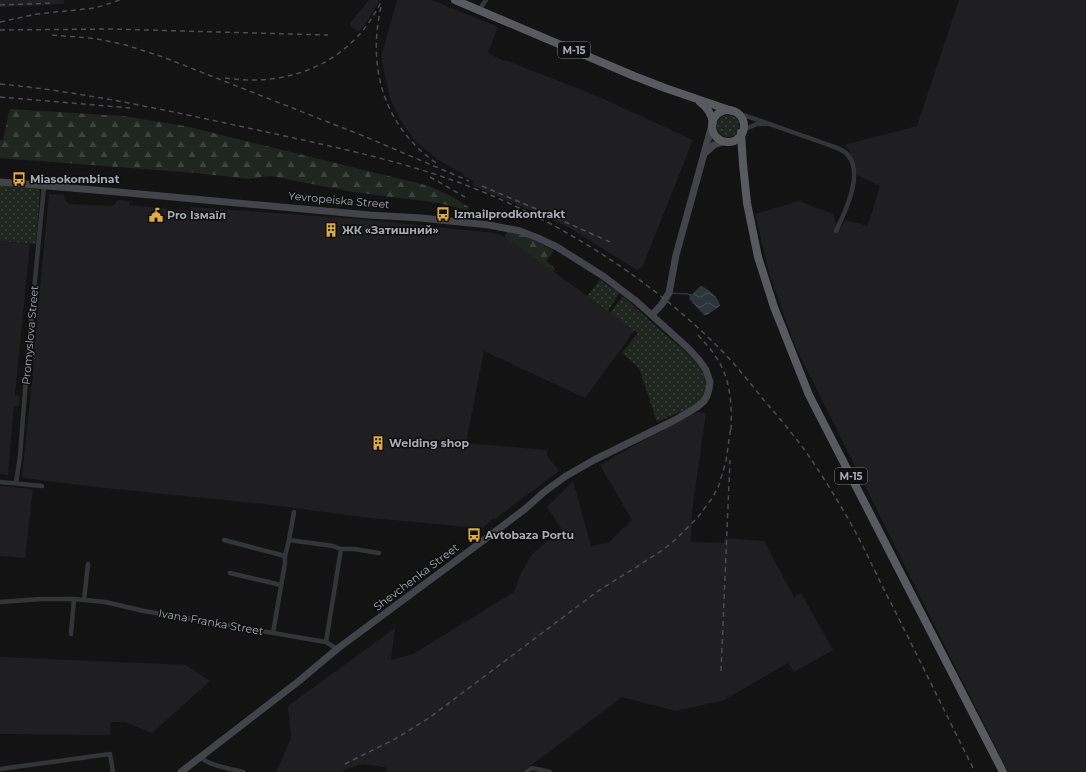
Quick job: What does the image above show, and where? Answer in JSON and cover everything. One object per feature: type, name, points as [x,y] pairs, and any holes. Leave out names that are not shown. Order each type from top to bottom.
[{"type":"highway","name":"М-15","points":[[455,0],[634,76],[701,102],[707,107],[711,114],[713,131],[716,136],[726,141],[739,152],[743,164]]},
{"type":"highway","name":"М-15","points":[[694,99],[733,111],[741,118],[743,124],[743,164],[747,203],[758,257],[774,307],[809,395],[1003,772]]},
{"type":"highway","points":[[712,123],[715,116],[720,112],[726,110],[733,111]]},
{"type":"highway","points":[[726,141],[735,139],[742,131]]},
{"type":"main road","points":[[652,315],[669,293],[676,255],[712,123]]},
{"type":"main road","points":[[703,158],[705,153],[714,145],[726,141]]},
{"type":"main road","name":"Yevropeiska Street","points":[[0,182],[369,215],[421,218],[508,228],[532,235],[557,247],[603,276],[652,315]]},
{"type":"main road","name":"Shevchenka Street","points":[[181,772],[299,681],[337,649],[484,540],[566,476],[594,460],[675,420],[704,401],[707,396],[710,382],[706,370],[688,348],[652,315]]},
{"type":"street","points":[[479,10],[486,0]]},
{"type":"street","points":[[733,111],[840,149],[847,154],[853,168],[854,179],[844,215],[836,231]]},
{"type":"street","points":[[742,131],[757,124],[772,124]]},
{"type":"street","name":"Promyslova Street","points":[[16,483],[20,456],[44,186]]},
{"type":"street","points":[[0,482],[42,486]]},
{"type":"street","points":[[273,633],[285,564],[285,556],[294,512]]},
{"type":"street","points":[[224,540],[285,556]]},
{"type":"street","points":[[289,540],[333,546],[341,549],[354,549],[379,553]]},
{"type":"street","points":[[326,642],[341,549]]},
{"type":"street","points":[[84,600],[88,564]]},
{"type":"street","points":[[230,573],[281,585]]},
{"type":"street","name":"Ivana Franka Street","points":[[0,602],[41,599],[74,599],[105,602],[144,611],[326,642],[337,649]]},
{"type":"street","points":[[71,634],[74,599]]},
{"type":"street","points":[[0,769],[110,754],[113,772]]},
{"type":"street","points":[[200,757],[210,764],[243,772]]},
{"type":"street","points":[[526,772],[532,768],[550,772]]},
{"type":"shaded area","points":[[0,0],[64,0],[64,4],[0,7]]},
{"type":"shaded area","points":[[369,0],[380,0],[359,32],[350,26],[350,23]]},
{"type":"shaded area","points":[[397,0],[432,0],[498,27],[488,53],[504,61],[505,60],[597,96],[693,140],[642,268],[637,270],[568,227],[472,185],[474,181],[463,176],[464,174],[438,160],[415,141],[401,121],[390,99],[381,57]]},
{"type":"shaded area","points":[[959,0],[1086,0],[1086,772],[1008,772],[795,346],[770,276],[755,214],[799,201],[833,214],[839,230],[846,220],[867,226],[880,186],[857,175],[854,161],[850,152],[844,145],[917,126]]},
{"type":"shaded area","points":[[49,194],[64,195],[65,201],[69,204],[112,206],[117,200],[129,201],[129,205],[191,211],[191,207],[359,219],[495,233],[505,237],[635,330],[585,398],[484,351],[466,443],[547,450],[547,456],[559,471],[482,528],[362,517],[264,504],[23,478]]},
{"type":"shaded area","points":[[0,241],[30,244],[15,395],[20,396],[19,406],[14,406],[8,475],[0,474]]},
{"type":"shaded area","points":[[699,412],[706,413],[692,512],[691,542],[724,543],[725,538],[764,541],[794,597],[801,593],[833,650],[794,672],[788,663],[724,700],[676,711],[622,697],[522,772],[386,772],[387,768],[362,764],[341,772],[276,772],[291,738],[288,706],[395,628],[391,660],[413,654],[514,592],[521,573],[532,554],[562,530],[547,507],[573,481],[591,546],[608,543],[632,520],[600,465],[676,422],[691,414]]},
{"type":"shaded area","points":[[0,486],[33,489],[25,558],[0,556]]},
{"type":"shaded area","points":[[0,657],[186,665],[210,681],[152,733],[125,722],[111,722],[110,735],[0,734]]},
{"type":"green space","points":[[10,109],[122,116],[185,126],[429,186],[449,195],[469,207],[469,209],[466,210],[439,203],[353,192],[271,176],[249,179],[196,173],[0,158],[0,140],[3,140]]},
{"type":"green space","points":[[728,115],[732,116],[738,122],[738,130],[732,136],[728,137],[724,136],[718,130],[717,126],[718,122],[724,116]]},
{"type":"green space","points":[[0,185],[37,189],[40,191],[36,244],[0,241]]},
{"type":"green space","points":[[508,232],[526,236],[553,250],[546,261],[555,268],[553,272],[505,237],[506,233]]},
{"type":"green space","points":[[600,280],[619,294],[608,311],[587,296]]},
{"type":"green space","points":[[622,297],[624,297],[693,359],[705,378],[706,388],[703,397],[699,401],[688,408],[657,422],[639,368],[622,353],[638,333],[610,313]]},
{"type":"water","points":[[701,286],[713,294],[718,300],[720,306],[707,315],[704,315],[689,299],[690,297],[688,294],[693,294]]},
{"type":"waterway","points":[[670,293],[688,294]]},
{"type":"railway","points":[[0,22],[37,14],[95,8],[120,0]]},
{"type":"railway","points":[[225,78],[261,80],[278,78],[312,68],[343,50],[356,38],[364,29],[382,0]]},
{"type":"railway","points":[[0,5],[53,3]]},
{"type":"railway","points":[[381,7],[377,30],[376,52],[384,94],[392,113],[404,132],[418,148],[436,163]]},
{"type":"railway","points":[[0,30],[112,29],[328,35]]},
{"type":"railway","points":[[52,35],[103,40],[126,45],[163,57],[366,137],[469,181]]},
{"type":"railway","points":[[0,84],[32,87],[96,97],[159,109],[403,164],[452,180],[523,210],[557,227],[623,268],[684,315],[719,348],[745,377],[804,449],[855,531],[975,772]]},
{"type":"railway","points":[[0,97],[130,108]]},
{"type":"railway","points":[[430,177],[465,197]]},
{"type":"railway","points":[[482,186],[610,242]]},
{"type":"railway","points":[[698,335],[710,348],[725,374],[731,402],[731,432]]},
{"type":"railway","points":[[345,764],[395,739],[429,718],[598,591],[664,549],[676,539],[698,517],[713,497],[719,485],[726,461],[731,426]]},
{"type":"railway","points":[[721,671],[730,460]]},
{"type":"place","name":"Miasokombinat","points":[[19,179]]},
{"type":"place","name":"Izmailprodkontrakt","points":[[443,214]]},
{"type":"place","name":"Pro Ізмаїл","points":[[156,215]]},
{"type":"place","name":"ЖК «Затишний»","points":[[331,230]]},
{"type":"place","name":"Welding shop","points":[[378,443]]},
{"type":"place","name":"Avtobaza Portu","points":[[474,535]]}]
